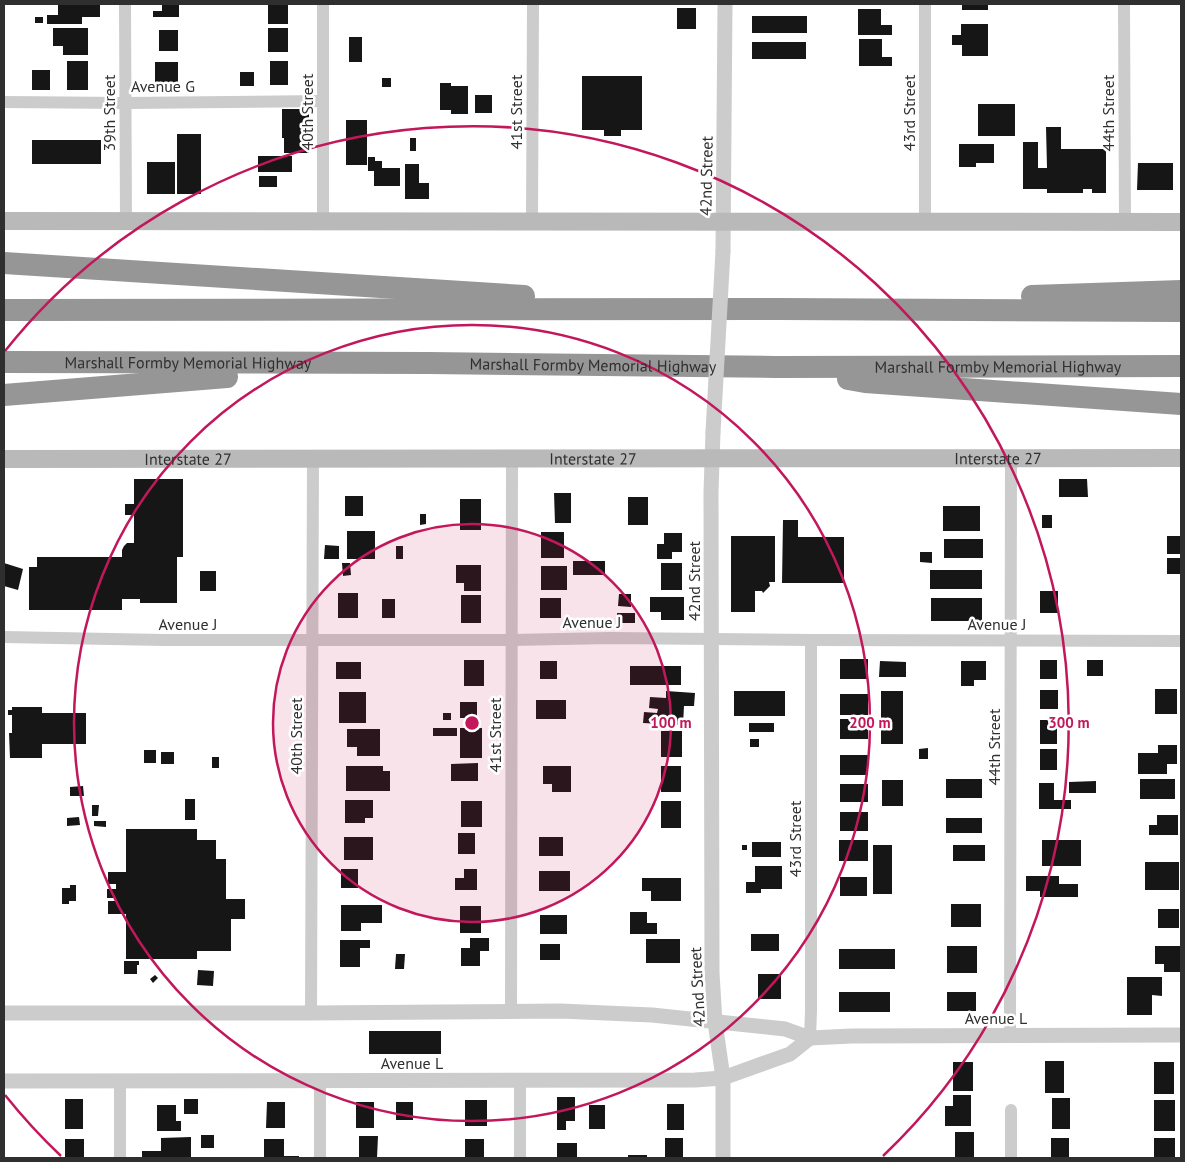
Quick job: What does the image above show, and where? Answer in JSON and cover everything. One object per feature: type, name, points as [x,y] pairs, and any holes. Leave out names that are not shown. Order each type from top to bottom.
[{"type":"highway","points":[[4,263],[532,296],[692,310]]},
{"type":"highway","points":[[780,310],[936,299],[1181,292]]},
{"type":"highway","points":[[4,310],[1181,311]]},
{"type":"highway","name":"Marshall Formby Memorial Highway","points":[[4,362],[429,363],[776,367],[1181,366]]},
{"type":"highway","points":[[4,395],[192,379],[429,363]]},
{"type":"highway","points":[[776,367],[865,382],[1181,404]]},
{"type":"main road","points":[[4,222],[1181,222]]},
{"type":"main road","name":"Interstate 27","points":[[4,459],[1181,458]]},
{"type":"street","name":"39th Street","points":[[126,4],[126,222]]},
{"type":"street","name":"40th Street","points":[[323,4],[323,221]]},
{"type":"street","name":"41st Street","points":[[532,221],[533,4]]},
{"type":"street","name":"42nd Street","points":[[723,1158],[722,1078],[715,1022],[712,973],[711,492],[723,251],[725,4]]},
{"type":"street","name":"43rd Street","points":[[925,4],[925,221]]},
{"type":"street","name":"44th Street","points":[[1124,4],[1125,222]]},
{"type":"street","name":"Avenue G","points":[[4,102],[323,101]]},
{"type":"street","name":"40th Street","points":[[311,1013],[313,458]]},
{"type":"street","name":"41st Street","points":[[511,1011],[512,458]]},
{"type":"street","name":"44th Street","points":[[1010,1035],[1011,458]]},
{"type":"street","name":"Avenue J","points":[[4,637],[164,640],[512,640],[611,638],[1181,641]]},
{"type":"street","name":"43rd Street","points":[[810,640],[812,1011],[810,1038]]},
{"type":"street","name":"Avenue L","points":[[4,1013],[511,1011],[652,1015],[785,1029],[810,1038],[852,1036],[1181,1035]]},
{"type":"street","name":"Avenue L","points":[[4,1081],[685,1080],[722,1078],[790,1054],[810,1038]]},
{"type":"street","points":[[520,1080],[520,1158]]},
{"type":"street","points":[[120,1081],[120,1158]]},
{"type":"street","points":[[320,1081],[320,1158]]},
{"type":"street","points":[[1011,1110],[1011,1158]]},
{"type":"building","points":[[58,4],[100,5],[100,17],[82,17],[82,24],[47,24],[47,15],[58,15]]},
{"type":"building","points":[[162,4],[179,4],[179,17],[153,17],[153,11],[162,11]]},
{"type":"building","points":[[268,4],[288,4],[288,24],[268,24]]},
{"type":"building","points":[[962,4],[988,4],[988,10],[962,10]]},
{"type":"building","points":[[677,8],[696,8],[696,29],[677,29]]},
{"type":"building","points":[[858,9],[881,9],[881,25],[892,25],[892,35],[858,35]]},
{"type":"building","points":[[752,16],[807,16],[807,33],[752,33]]},
{"type":"building","points":[[35,17],[43,17],[43,23],[35,23]]},
{"type":"building","points":[[961,24],[988,24],[988,56],[962,56],[962,45],[952,45],[952,35],[961,35]]},
{"type":"building","points":[[53,28],[88,28],[88,55],[63,55],[63,46],[53,46]]},
{"type":"building","points":[[268,28],[288,28],[288,52],[268,52]]},
{"type":"building","points":[[159,30],[178,30],[178,51],[159,51]]},
{"type":"building","points":[[349,37],[362,37],[362,62],[349,62]]},
{"type":"building","points":[[859,39],[882,39],[882,57],[892,57],[892,66],[859,66]]},
{"type":"building","points":[[752,42],[806,42],[806,59],[752,59]]},
{"type":"building","points":[[67,61],[88,61],[88,90],[67,90]]},
{"type":"building","points":[[270,61],[288,61],[288,85],[270,85]]},
{"type":"building","points":[[155,62],[178,62],[178,92],[155,92]]},
{"type":"building","points":[[32,70],[50,70],[50,90],[32,90]]},
{"type":"building","points":[[240,72],[254,72],[254,86],[240,86]]},
{"type":"building","points":[[582,76],[642,76],[642,130],[621,130],[621,136],[604,136],[604,130],[582,130]]},
{"type":"building","points":[[382,78],[391,78],[391,87],[382,87]]},
{"type":"building","points":[[440,83],[451,83],[451,86],[468,86],[468,114],[451,114],[451,110],[440,110]]},
{"type":"building","points":[[475,95],[492,95],[492,113],[475,113]]},
{"type":"building","points":[[978,104],[1015,104],[1015,136],[978,136]]},
{"type":"building","points":[[282,109],[309,109],[309,153],[284,153]]},
{"type":"building","points":[[346,120],[367,120],[367,165],[346,165]]},
{"type":"building","points":[[1046,127],[1061,127],[1061,149],[1106,149],[1106,193],[1092,193],[1092,189],[1083,189],[1083,193],[1047,193],[1047,189],[1023,189],[1023,142],[1038,142],[1038,168],[1047,168]]},
{"type":"building","points":[[177,134],[201,134],[201,194],[177,194]]},
{"type":"building","points":[[410,138],[416,138],[416,151],[410,151]]},
{"type":"building","points":[[32,140],[101,140],[101,164],[32,164]]},
{"type":"building","points":[[959,144],[994,144],[994,163],[976,163],[976,167],[959,167]]},
{"type":"building","points":[[258,156],[292,156],[292,172],[258,172]]},
{"type":"building","points":[[368,157],[375,157],[375,161],[382,161],[382,168],[400,168],[400,186],[374,186],[374,171],[368,171]]},
{"type":"building","points":[[147,162],[175,162],[175,194],[147,194]]},
{"type":"building","points":[[1138,163],[1173,163],[1173,190],[1137,190]]},
{"type":"building","points":[[405,164],[419,164],[419,183],[429,183],[429,199],[405,199]]},
{"type":"building","points":[[259,176],[277,176],[277,187],[259,187]]},
{"type":"building","points":[[134,479],[183,479],[183,557],[177,557],[177,603],[140,603],[140,599],[122,599],[122,610],[29,610],[29,567],[37,567],[37,557],[122,557],[124,546],[127,543],[134,543],[134,515],[125,515],[125,504],[134,504]]},
{"type":"building","points":[[1059,479],[1087,479],[1088,497],[1059,497]]},
{"type":"building","points":[[554,493],[571,493],[571,523],[555,523]]},
{"type":"building","points":[[345,496],[363,496],[363,516],[345,516]]},
{"type":"building","points":[[628,497],[648,497],[648,525],[628,525]]},
{"type":"building","points":[[460,499],[481,499],[481,530],[460,530]]},
{"type":"building","points":[[943,506],[980,506],[980,531],[943,531]]},
{"type":"building","points":[[420,514],[426,514],[426,524],[420,525]]},
{"type":"building","points":[[1042,515],[1052,515],[1052,528],[1042,528]]},
{"type":"building","points":[[783,520],[798,520],[798,537],[844,537],[844,583],[782,583]]},
{"type":"building","points":[[347,531],[375,531],[375,559],[347,559]]},
{"type":"building","points":[[541,532],[564,532],[564,558],[541,558]]},
{"type":"building","points":[[664,533],[682,533],[682,552],[672,552],[672,559],[657,559],[657,544],[664,544]]},
{"type":"building","points":[[731,536],[775,536],[775,582],[769,582],[770,586],[763,593],[762,591],[755,591],[755,612],[731,612]]},
{"type":"building","points":[[1167,536],[1181,536],[1181,554],[1167,554]]},
{"type":"building","points":[[944,539],[983,539],[983,558],[944,558]]},
{"type":"building","points":[[325,545],[339,546],[339,559],[324,559]]},
{"type":"building","points":[[396,546],[403,546],[403,559],[396,559]]},
{"type":"building","points":[[920,552],[932,552],[932,563],[920,562]]},
{"type":"building","points":[[1167,558],[1181,558],[1181,574],[1167,574]]},
{"type":"building","points":[[573,561],[605,561],[605,575],[573,575]]},
{"type":"building","points":[[4,563],[23,569],[18,590],[4,586]]},
{"type":"building","points":[[342,563],[350,563],[351,575],[343,576]]},
{"type":"building","points":[[661,563],[682,563],[682,590],[661,590]]},
{"type":"building","points":[[456,565],[481,565],[481,591],[464,591],[464,583],[456,583]]},
{"type":"building","points":[[541,566],[567,566],[567,590],[541,590]]},
{"type":"building","points":[[930,570],[982,570],[982,589],[930,589]]},
{"type":"building","points":[[200,571],[216,571],[216,591],[200,591]]},
{"type":"building","points":[[1040,591],[1058,591],[1058,613],[1040,613]]},
{"type":"building","points":[[338,593],[358,593],[358,618],[338,618]]},
{"type":"building","points":[[619,594],[631,594],[631,607],[618,606]]},
{"type":"building","points":[[461,595],[481,595],[481,623],[461,623]]},
{"type":"building","points":[[650,597],[684,597],[684,620],[661,620],[661,612],[650,612]]},
{"type":"building","points":[[540,598],[561,598],[561,618],[540,618]]},
{"type":"building","points":[[931,598],[982,598],[982,621],[931,621]]},
{"type":"building","points":[[382,599],[395,599],[395,618],[382,618]]},
{"type":"building","points":[[617,613],[635,613],[635,623],[617,623]]},
{"type":"building","points":[[840,659],[868,659],[868,679],[840,679]]},
{"type":"building","points":[[464,660],[484,660],[484,686],[464,686]]},
{"type":"building","points":[[1040,660],[1057,660],[1057,679],[1040,679]]},
{"type":"building","points":[[1087,660],[1103,660],[1103,676],[1087,676]]},
{"type":"building","points":[[540,661],[557,661],[557,679],[540,679]]},
{"type":"building","points":[[880,661],[906,662],[906,677],[879,677]]},
{"type":"building","points":[[961,661],[986,661],[986,680],[974,680],[974,686],[961,686]]},
{"type":"building","points":[[336,662],[361,662],[361,679],[336,679]]},
{"type":"building","points":[[630,666],[681,666],[681,685],[630,685]]},
{"type":"building","points":[[1155,689],[1177,689],[1177,714],[1155,714]]},
{"type":"building","points":[[1040,690],[1058,690],[1058,709],[1040,709]]},
{"type":"building","points":[[666,691],[695,693],[694,706],[684,706],[683,725],[643,723],[644,712],[657,713],[658,709],[649,708],[650,697],[666,698]]},
{"type":"building","points":[[734,691],[785,691],[785,716],[734,716]]},
{"type":"building","points":[[881,691],[903,691],[903,744],[881,744]]},
{"type":"building","points":[[339,692],[366,692],[366,723],[339,723]]},
{"type":"building","points":[[840,694],[868,694],[868,715],[840,715]]},
{"type":"building","points":[[536,700],[566,700],[566,719],[536,719]]},
{"type":"building","points":[[460,702],[477,702],[477,718],[460,718]]},
{"type":"building","points":[[12,707],[42,707],[42,713],[86,713],[86,744],[42,744],[42,758],[10,758],[9,733],[12,733],[12,715],[8,715],[8,710],[12,710]]},
{"type":"building","points":[[443,713],[451,713],[451,720],[443,720]]},
{"type":"building","points":[[840,719],[868,719],[868,739],[840,739]]},
{"type":"building","points":[[1040,720],[1057,720],[1057,744],[1040,744]]},
{"type":"building","points":[[749,723],[774,723],[774,732],[749,732]]},
{"type":"building","points":[[433,728],[457,728],[457,736],[433,736]]},
{"type":"building","points":[[460,728],[482,728],[482,758],[460,758]]},
{"type":"building","points":[[347,729],[380,729],[380,756],[357,756],[357,747],[347,747]]},
{"type":"building","points":[[661,731],[682,731],[682,757],[661,757]]},
{"type":"building","points":[[750,739],[759,739],[759,747],[750,747]]},
{"type":"building","points":[[1158,745],[1177,745],[1177,764],[1167,764],[1167,774],[1138,774],[1138,753],[1158,753]]},
{"type":"building","points":[[928,748],[928,759],[919,759],[919,749]]},
{"type":"building","points":[[1040,749],[1057,749],[1057,770],[1040,770]]},
{"type":"building","points":[[144,750],[156,750],[156,763],[144,763]]},
{"type":"building","points":[[161,752],[174,752],[174,764],[161,764]]},
{"type":"building","points":[[840,755],[868,755],[868,775],[840,775]]},
{"type":"building","points":[[212,757],[219,757],[219,768],[212,768]]},
{"type":"building","points":[[478,763],[478,781],[451,781],[451,764]]},
{"type":"building","points":[[346,766],[383,766],[383,771],[390,771],[390,791],[346,791]]},
{"type":"building","points":[[543,766],[571,766],[571,792],[552,792],[552,784],[543,784]]},
{"type":"building","points":[[661,766],[681,766],[681,792],[661,792]]},
{"type":"building","points":[[946,779],[982,779],[982,798],[946,798]]},
{"type":"building","points":[[1140,779],[1175,779],[1175,799],[1140,799]]},
{"type":"building","points":[[882,780],[903,780],[903,806],[882,806]]},
{"type":"building","points":[[1096,781],[1096,793],[1069,793],[1069,782]]},
{"type":"building","points":[[1039,783],[1054,783],[1054,800],[1071,800],[1071,809],[1039,809]]},
{"type":"building","points":[[840,784],[868,784],[868,802],[840,802]]},
{"type":"building","points":[[83,786],[84,796],[70,796],[70,787]]},
{"type":"building","points":[[185,799],[195,799],[195,820],[185,820]]},
{"type":"building","points":[[345,800],[373,800],[373,818],[365,818],[365,823],[345,823]]},
{"type":"building","points":[[461,801],[482,801],[482,827],[461,827]]},
{"type":"building","points":[[661,801],[681,801],[681,828],[661,828]]},
{"type":"building","points":[[92,805],[99,805],[98,816],[92,816]]},
{"type":"building","points":[[840,812],[868,812],[868,831],[840,831]]},
{"type":"building","points":[[1157,815],[1178,815],[1178,835],[1149,835],[1149,825],[1157,825]]},
{"type":"building","points":[[79,817],[80,825],[67,826],[67,818]]},
{"type":"building","points":[[946,818],[982,818],[982,833],[946,833]]},
{"type":"building","points":[[94,821],[106,821],[106,827],[94,826]]},
{"type":"building","points":[[126,829],[197,829],[197,840],[216,840],[216,859],[226,859],[226,899],[245,899],[245,919],[231,919],[231,951],[197,951],[197,959],[126,959],[126,914],[108,914],[108,901],[116,901],[116,898],[107,898],[107,889],[116,889],[116,884],[108,884],[108,872],[126,872]]},
{"type":"building","points":[[458,833],[475,833],[475,854],[458,854]]},
{"type":"building","points":[[344,837],[373,837],[373,860],[344,860]]},
{"type":"building","points":[[539,837],[563,837],[563,856],[539,856]]},
{"type":"building","points":[[839,840],[868,840],[868,861],[839,861]]},
{"type":"building","points":[[1042,840],[1081,840],[1081,866],[1042,866]]},
{"type":"building","points":[[752,842],[781,842],[781,857],[752,857]]},
{"type":"building","points":[[742,845],[747,845],[747,850],[742,850]]},
{"type":"building","points":[[873,845],[892,845],[892,894],[873,894]]},
{"type":"building","points":[[953,845],[985,845],[985,861],[953,861]]},
{"type":"building","points":[[1145,862],[1179,862],[1179,890],[1145,890]]},
{"type":"building","points":[[755,866],[782,866],[782,889],[761,889],[761,893],[746,893],[746,882],[755,882]]},
{"type":"building","points":[[341,869],[358,869],[358,888],[341,888]]},
{"type":"building","points":[[464,869],[477,869],[477,890],[455,890],[455,878],[464,878]]},
{"type":"building","points":[[539,871],[570,871],[570,891],[539,891]]},
{"type":"building","points":[[1026,876],[1059,876],[1059,884],[1078,884],[1078,897],[1040,897],[1040,891],[1026,891]]},
{"type":"building","points":[[840,877],[867,877],[867,896],[840,896]]},
{"type":"building","points":[[642,878],[681,878],[681,901],[651,901],[651,891],[642,891]]},
{"type":"building","points":[[70,885],[76,885],[76,901],[62,904],[62,888],[70,888]]},
{"type":"building","points":[[951,904],[981,904],[981,927],[951,927]]},
{"type":"building","points":[[341,905],[382,905],[382,923],[361,923],[361,931],[341,931]]},
{"type":"building","points":[[460,906],[481,906],[481,933],[460,933]]},
{"type":"building","points":[[1158,909],[1179,909],[1179,928],[1158,928]]},
{"type":"building","points":[[630,912],[647,912],[647,923],[657,923],[657,934],[630,934]]},
{"type":"building","points":[[540,915],[567,915],[567,934],[540,934]]},
{"type":"building","points":[[751,934],[779,934],[779,951],[751,951]]},
{"type":"building","points":[[470,938],[489,938],[489,951],[480,951],[480,966],[461,966],[461,948],[470,948]]},
{"type":"building","points":[[646,939],[680,939],[680,963],[646,963]]},
{"type":"building","points":[[340,940],[370,940],[370,948],[360,948],[360,967],[340,967]]},
{"type":"building","points":[[540,944],[560,944],[560,960],[540,960]]},
{"type":"building","points":[[947,946],[977,946],[977,973],[947,973]]},
{"type":"building","points":[[1155,946],[1180,946],[1180,972],[1164,972],[1164,964],[1155,964]]},
{"type":"building","points":[[839,949],[895,949],[895,969],[839,969]]},
{"type":"building","points":[[396,954],[405,954],[404,969],[395,969]]},
{"type":"building","points":[[124,961],[139,961],[137,974],[124,974]]},
{"type":"building","points":[[198,970],[214,971],[213,986],[197,985]]},
{"type":"building","points":[[758,974],[781,974],[781,999],[758,999]]},
{"type":"building","points":[[155,975],[158,978],[153,983],[150,979]]},
{"type":"building","points":[[1127,977],[1162,977],[1162,996],[1152,995],[1152,1015],[1127,1015]]},
{"type":"building","points":[[839,992],[890,992],[890,1012],[839,1012]]},
{"type":"building","points":[[947,992],[976,992],[976,1011],[947,1011]]},
{"type":"building","points":[[369,1031],[441,1031],[441,1054],[369,1054]]},
{"type":"building","points":[[1045,1061],[1064,1061],[1064,1093],[1045,1093]]},
{"type":"building","points":[[953,1062],[973,1062],[973,1091],[953,1091]]},
{"type":"building","points":[[1154,1062],[1174,1062],[1174,1094],[1154,1094]]},
{"type":"building","points":[[953,1095],[971,1095],[971,1126],[945,1126],[945,1106],[953,1106]]},
{"type":"building","points":[[557,1097],[575,1097],[575,1121],[566,1121],[566,1130],[557,1130]]},
{"type":"building","points":[[1052,1098],[1070,1098],[1070,1129],[1052,1129]]},
{"type":"building","points":[[65,1099],[83,1099],[83,1129],[65,1129]]},
{"type":"building","points":[[184,1099],[198,1099],[198,1114],[184,1114]]},
{"type":"building","points":[[465,1100],[487,1100],[487,1126],[465,1126]]},
{"type":"building","points":[[1154,1100],[1175,1100],[1175,1131],[1154,1131]]},
{"type":"building","points":[[267,1102],[285,1102],[285,1128],[266,1128]]},
{"type":"building","points":[[356,1102],[374,1102],[374,1128],[356,1128]]},
{"type":"building","points":[[396,1102],[413,1102],[413,1120],[396,1120]]},
{"type":"building","points":[[667,1104],[684,1104],[684,1130],[667,1130]]},
{"type":"building","points":[[157,1105],[176,1105],[176,1121],[181,1121],[181,1131],[157,1131]]},
{"type":"building","points":[[589,1105],[605,1105],[605,1129],[589,1129]]},
{"type":"building","points":[[955,1132],[974,1132],[974,1158],[955,1158]]},
{"type":"building","points":[[201,1135],[214,1135],[214,1148],[201,1148]]},
{"type":"building","points":[[359,1136],[378,1136],[377,1158],[359,1158]]},
{"type":"building","points":[[191,1137],[191,1158],[142,1158],[142,1151],[161,1151],[161,1138]]},
{"type":"building","points":[[665,1138],[683,1138],[683,1158],[665,1158]]},
{"type":"building","points":[[1051,1138],[1069,1138],[1069,1158],[1051,1158]]},
{"type":"building","points":[[1154,1138],[1175,1138],[1175,1158],[1154,1158]]},
{"type":"building","points":[[65,1139],[84,1139],[84,1158],[65,1158]]},
{"type":"building","points":[[264,1139],[284,1139],[284,1156],[299,1156],[299,1158],[264,1158]]},
{"type":"building","points":[[465,1139],[484,1139],[484,1158],[465,1158]]},
{"type":"building","points":[[557,1143],[577,1143],[577,1158],[557,1158]]},
{"type":"building","points":[[628,1155],[647,1155],[647,1158],[628,1158]]}]
